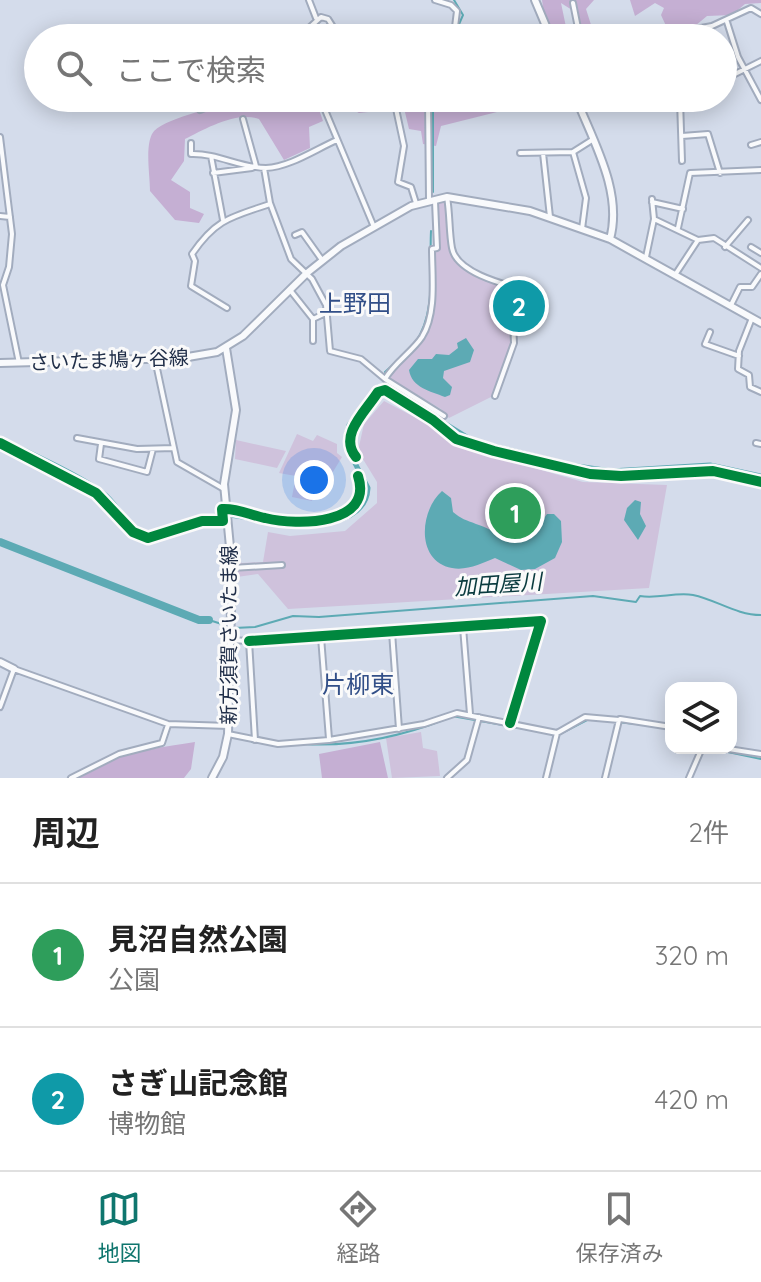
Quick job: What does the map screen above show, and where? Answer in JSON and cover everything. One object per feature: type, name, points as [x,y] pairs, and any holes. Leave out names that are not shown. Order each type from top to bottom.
[{"type":"main road","points":[[535,0],[545,24]]},
{"type":"main road","points":[[581,112],[612,196],[614,219],[610,239]]},
{"type":"main road","name":"さいたま鳩ヶ谷線","points":[[0,363],[197,357],[226,348],[322,260],[416,203],[447,197],[550,217],[610,239],[761,323]]},
{"type":"main road","name":"新方須賀さいたま線","points":[[212,778],[223,757],[228,730],[232,568],[224,489],[236,410],[226,348]]},
{"type":"main road","points":[[0,662],[14,669]]},
{"type":"street","points":[[309,0],[316,18]]},
{"type":"street","points":[[435,0],[451,5],[457,11],[455,24]]},
{"type":"street","points":[[573,3],[577,24]]},
{"type":"street","points":[[712,24],[727,21],[751,8],[761,14]]},
{"type":"street","points":[[311,24],[316,18]]},
{"type":"street","points":[[316,18],[328,19],[331,24]]},
{"type":"street","points":[[737,49],[761,100]]},
{"type":"street","points":[[737,72],[761,61]]},
{"type":"street","points":[[325,112],[374,227]]},
{"type":"street","points":[[397,112],[404,146],[398,182],[411,187],[416,203]]},
{"type":"street","points":[[385,379],[422,336],[431,301],[432,249],[437,248],[429,112]]},
{"type":"street","points":[[681,112],[682,161]]},
{"type":"street","points":[[243,119],[291,259],[307,273],[328,312],[330,351],[368,363],[385,379],[444,416]]},
{"type":"street","points":[[682,136],[708,134],[720,173]]},
{"type":"street","points":[[0,137],[10,217],[9,267],[3,285],[19,363]]},
{"type":"street","points":[[212,173],[287,164],[337,140]]},
{"type":"street","points":[[520,153],[573,152],[592,140]]},
{"type":"street","points":[[751,145],[761,142]]},
{"type":"street","points":[[191,143],[191,154],[210,154],[259,167]]},
{"type":"street","points":[[573,152],[587,206],[582,229]]},
{"type":"street","points":[[543,153],[550,217]]},
{"type":"street","points":[[210,154],[223,220]]},
{"type":"street","points":[[678,228],[690,173],[761,170]]},
{"type":"street","points":[[447,197],[452,252],[483,278],[539,294],[538,317],[517,319],[513,323],[514,343],[495,396]]},
{"type":"street","points":[[646,257],[654,219],[652,200],[683,209]]},
{"type":"street","points":[[227,308],[194,288],[190,282],[194,265],[192,254],[207,231],[223,220],[270,204]]},
{"type":"street","points":[[0,216],[10,217]]},
{"type":"street","points":[[654,219],[698,240],[714,238],[761,271],[752,287],[740,287],[730,306]]},
{"type":"street","points":[[725,247],[748,220]]},
{"type":"street","points":[[295,235],[302,232],[322,260]]},
{"type":"street","points":[[675,275],[698,240]]},
{"type":"street","points":[[751,247],[761,253]]},
{"type":"street","points":[[290,290],[313,319],[313,341]]},
{"type":"street","points":[[313,319],[328,312]]},
{"type":"street","points":[[752,318],[739,356],[738,369],[749,375],[750,387],[761,392]]},
{"type":"street","points":[[710,332],[705,344],[739,356]]},
{"type":"street","points":[[155,359],[180,466],[224,489]]},
{"type":"street","points":[[77,438],[101,444],[174,448]]},
{"type":"street","points":[[101,444],[99,459],[147,472],[153,449]]},
{"type":"street","points":[[232,568],[282,565]]},
{"type":"street","points":[[230,640],[321,637],[541,621],[510,723]]},
{"type":"street","points":[[463,627],[470,714]]},
{"type":"street","points":[[392,632],[399,729]]},
{"type":"street","points":[[321,637],[329,740]]},
{"type":"street","points":[[249,641],[255,740]]},
{"type":"street","points":[[0,707],[14,669],[168,724],[228,730],[278,744],[399,729],[446,714],[470,714],[557,733],[585,717],[619,720],[605,778]]},
{"type":"street","points":[[447,778],[467,760],[479,717]]},
{"type":"street","points":[[620,719],[665,726]]},
{"type":"street","points":[[71,778],[119,754],[162,743],[168,724]]},
{"type":"street","points":[[546,778],[557,733]]},
{"type":"street","points":[[737,750],[761,754]]},
{"type":"street","points":[[689,778],[699,754]]},
{"type":"shaded area","points":[[542,0],[594,0],[586,9],[591,24],[576,24],[572,10],[561,3],[565,24],[547,24]]},
{"type":"shaded area","points":[[630,0],[761,0],[761,3],[745,4],[732,15],[707,16],[697,24],[665,24],[661,15],[664,8],[655,3],[635,16]]},
{"type":"shaded area","points":[[197,112],[320,112],[323,121],[309,127],[310,148],[284,160],[259,119],[250,117],[231,119],[185,139],[184,161],[171,180],[190,192],[190,208],[204,214],[199,223],[175,220],[150,191],[148,154],[152,134],[157,128]]},
{"type":"shaded area","points":[[405,112],[497,112],[441,126],[436,146],[423,144],[421,131],[409,129]]},
{"type":"shaded area","points":[[445,199],[450,250],[463,268],[487,281],[537,295],[536,314],[517,316],[512,321],[511,352],[493,396],[449,418],[441,409],[390,379],[389,375],[415,345],[428,320],[433,293],[433,253],[438,248],[436,202]]},
{"type":"shaded area","points":[[384,401],[439,430],[451,444],[583,482],[667,485],[649,588],[288,609],[258,574],[237,577],[236,559],[242,563],[263,562],[268,532],[290,536],[345,531],[377,503],[377,482],[358,451],[364,424]]},
{"type":"shaded area","points":[[297,434],[313,441],[317,435],[337,444],[337,453],[342,457],[328,480],[315,479],[312,501],[292,497],[296,476],[279,473]]},
{"type":"shaded area","points":[[236,440],[286,451],[277,468],[235,459]]},
{"type":"shaded area","points":[[421,732],[423,748],[437,751],[440,776],[392,778],[386,738]]},
{"type":"shaded area","points":[[195,742],[191,769],[184,778],[76,778],[118,758]]},
{"type":"shaded area","points":[[380,742],[388,778],[322,778],[319,754]]},
{"type":"water","points":[[466,338],[474,350],[470,362],[444,371],[443,378],[452,387],[450,395],[445,397],[433,393],[414,381],[409,370],[418,359],[432,359],[436,354],[449,355],[458,348],[457,343]]},
{"type":"water","points":[[442,491],[451,498],[453,512],[502,536],[533,534],[547,514],[554,514],[561,521],[562,542],[555,558],[535,569],[521,570],[495,558],[463,568],[440,563],[432,556],[425,534],[429,510]]},
{"type":"water","points":[[635,500],[641,502],[640,514],[646,526],[638,540],[624,520],[627,508]]},
{"type":"waterway","points":[[454,0],[463,15],[459,24]]},
{"type":"waterway","points":[[433,112],[433,192]]},
{"type":"waterway","points":[[415,343],[422,331],[429,303],[431,231]]},
{"type":"waterway","points":[[385,372],[396,362]]},
{"type":"waterway","points":[[0,439],[94,487],[108,497],[135,528],[148,533],[223,515],[302,526],[346,518],[365,501],[368,488],[346,446],[349,425],[378,387],[384,386],[473,441],[570,465],[611,471],[710,465],[761,476]]},
{"type":"waterway","name":"加田屋川","points":[[0,542],[199,620],[209,620]]},
{"type":"waterway","name":"加田屋川","points":[[234,628],[255,627],[293,616],[319,617],[593,596],[636,602],[640,596],[693,595],[743,613],[761,615]]},
{"type":"waterway","name":"加田屋川","points":[[209,620],[228,626]]},
{"type":"waterway","points":[[226,626],[226,661]]},
{"type":"waterway","points":[[225,688],[225,710]]},
{"type":"waterway","points":[[452,716],[548,733]]},
{"type":"waterway","points":[[304,744],[341,744],[376,739],[446,719]]},
{"type":"waterway","points":[[558,735],[589,719],[655,726]]},
{"type":"waterway","points":[[252,742],[294,745]]},
{"type":"waterway","points":[[737,754],[761,759]]},
{"type":"cycle path","points":[[356,457],[351,449],[352,432],[378,392],[385,390],[433,420],[456,439],[494,451],[590,474],[621,476],[713,471],[761,482]]},
{"type":"cycle path","points":[[0,443],[96,493],[133,532],[148,538],[202,521],[223,521],[222,509],[279,521],[330,518],[344,513],[355,504],[360,492],[358,476]]},
{"type":"cycle path","points":[[249,641],[541,621],[510,723]]},
{"type":"place","name":"さぎ山記念館","points":[[519,306]]},
{"type":"place","name":"見沼自然公園","points":[[515,513]]},
{"type":"district","name":"上野田","points":[[355,304]]},
{"type":"district","name":"片柳東","points":[[358,685]]}]
